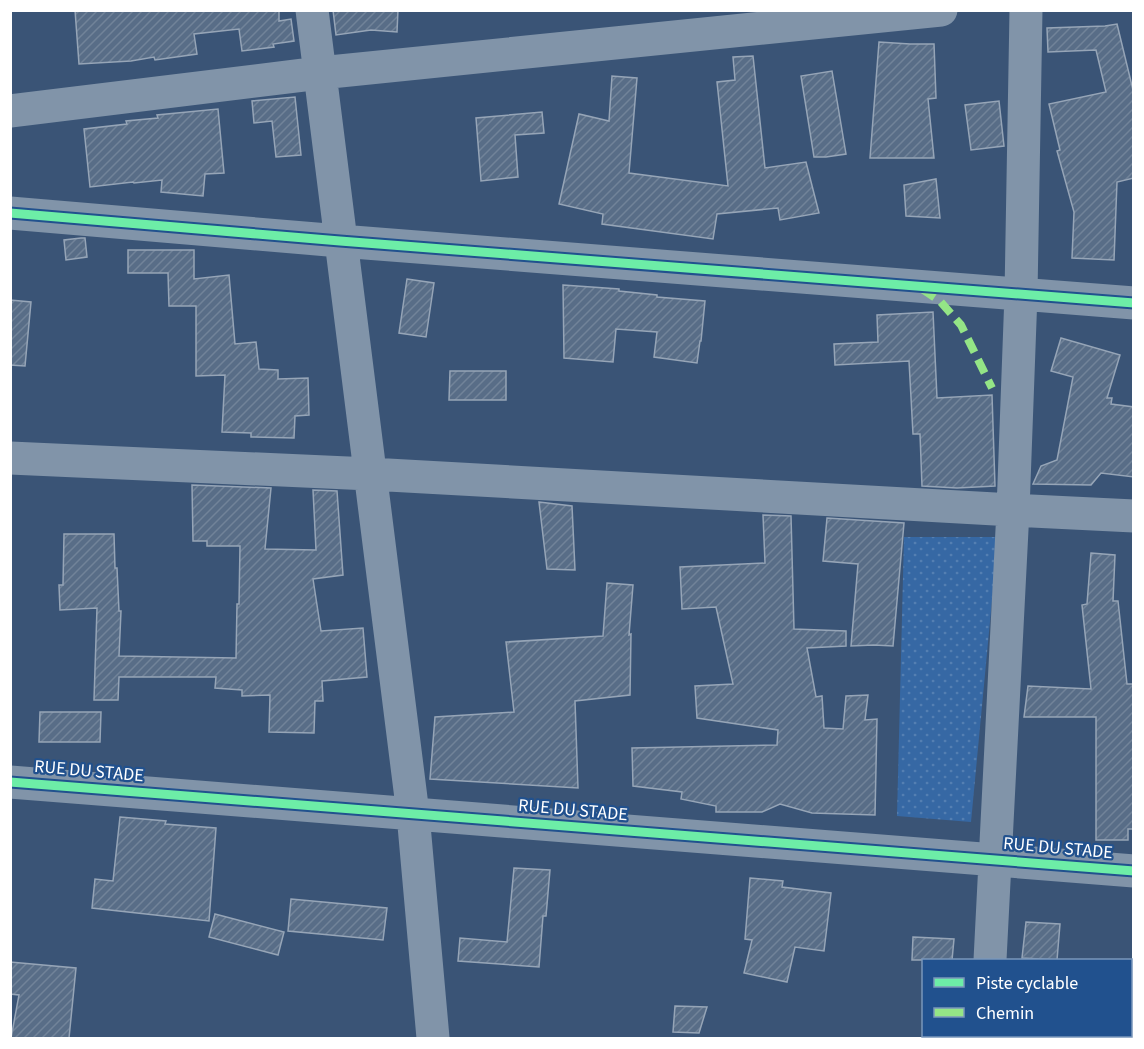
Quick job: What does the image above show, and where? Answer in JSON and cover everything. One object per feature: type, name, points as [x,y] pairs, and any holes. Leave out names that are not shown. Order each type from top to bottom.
[{"type":"street","points":[[312,10],[413,814],[433,1038]]},
{"type":"street","points":[[10,111],[320,73],[941,10]]},
{"type":"street","points":[[990,959],[1013,510],[1021,294],[1026,10]]},
{"type":"street","points":[[10,213],[1134,303]]},
{"type":"street","points":[[10,458],[370,474],[1134,516]]},
{"type":"street","name":"RUE DU STADE","points":[[10,782],[1134,871]]},
{"type":"shaded area","points":[[904,537],[998,537],[971,822],[897,816]]},
{"type":"building","points":[[75,10],[279,10],[279,21],[291,19],[294,41],[273,44],[274,47],[242,51],[239,29],[194,34],[197,54],[155,60],[154,57],[131,61],[79,64]]},
{"type":"building","points":[[333,10],[398,10],[397,32],[371,30],[336,35]]},
{"type":"building","points":[[1117,24],[1134,94],[1134,178],[1117,182],[1114,260],[1072,258],[1074,212],[1057,151],[1060,150],[1049,104],[1106,92],[1096,50],[1048,52],[1047,28]]},
{"type":"building","points":[[879,42],[934,44],[936,98],[928,99],[934,158],[870,158]]},
{"type":"building","points":[[753,56],[765,168],[806,162],[819,213],[780,220],[778,208],[717,214],[713,239],[602,224],[603,214],[559,204],[579,114],[609,121],[612,76],[637,78],[629,173],[728,186],[717,82],[735,80],[733,57]]},
{"type":"building","points":[[832,71],[846,154],[814,157],[801,76]]},
{"type":"building","points":[[295,97],[301,155],[276,157],[272,121],[254,123],[252,101]]},
{"type":"building","points":[[999,101],[1004,146],[971,150],[965,105]]},
{"type":"building","points":[[218,109],[224,173],[205,174],[203,196],[161,192],[162,180],[90,187],[84,129],[127,124],[126,121],[158,118],[157,115]]},
{"type":"building","points":[[542,112],[544,133],[515,135],[518,177],[481,181],[476,118]]},
{"type":"building","points":[[936,179],[940,218],[906,216],[904,185]]},
{"type":"building","points":[[85,238],[87,257],[66,260],[64,240]]},
{"type":"building","points":[[128,250],[194,250],[194,279],[229,275],[235,344],[256,342],[259,369],[278,370],[278,379],[308,378],[309,415],[295,416],[294,438],[251,437],[251,433],[222,432],[225,375],[196,376],[196,306],[169,306],[168,273],[128,273]]},
{"type":"building","points":[[407,279],[434,283],[426,337],[399,333]]},
{"type":"building","points":[[563,285],[619,289],[619,291],[657,295],[657,297],[705,301],[697,363],[654,357],[657,332],[616,329],[613,362],[564,358]]},
{"type":"building","points":[[10,300],[31,302],[25,366],[10,365]]},
{"type":"building","points":[[933,312],[937,398],[992,395],[995,486],[957,488],[922,486],[920,434],[913,434],[909,361],[835,365],[834,344],[878,342],[877,315]]},
{"type":"building","points":[[1061,338],[1120,355],[1107,398],[1112,398],[1111,404],[1134,407],[1134,477],[1101,473],[1091,485],[1033,484],[1041,466],[1057,460],[1073,377],[1051,371]]},
{"type":"building","points":[[450,371],[506,371],[506,400],[449,400]]},
{"type":"building","points":[[192,485],[271,488],[265,549],[316,550],[313,490],[337,491],[343,575],[313,579],[321,631],[363,628],[367,677],[322,681],[323,701],[315,701],[314,733],[269,732],[270,695],[242,696],[242,690],[215,688],[216,677],[119,677],[118,700],[94,700],[97,608],[60,610],[59,585],[63,585],[64,534],[114,534],[115,568],[117,568],[119,611],[121,611],[119,656],[236,658],[240,546],[207,546],[207,541],[193,541]]},
{"type":"building","points":[[539,502],[572,506],[575,570],[547,569]]},
{"type":"building","points":[[763,515],[791,516],[794,629],[846,631],[846,646],[807,648],[816,697],[822,696],[824,728],[843,729],[846,696],[868,695],[865,720],[877,719],[875,815],[812,813],[780,804],[762,812],[716,812],[716,806],[681,799],[682,792],[633,786],[632,748],[777,745],[778,730],[697,718],[695,686],[733,684],[716,607],[682,609],[680,567],[765,563]]},
{"type":"building","points":[[827,518],[904,523],[893,646],[851,646],[858,564],[823,561]]},
{"type":"building","points":[[1091,553],[1115,555],[1113,601],[1118,601],[1127,684],[1134,684],[1134,829],[1128,829],[1128,840],[1096,840],[1096,717],[1024,717],[1028,686],[1091,689],[1082,605],[1087,604]]},
{"type":"building","points":[[607,583],[633,585],[629,635],[631,634],[630,695],[575,701],[578,788],[430,779],[435,717],[514,712],[506,642],[603,636]]},
{"type":"building","points":[[40,712],[101,712],[100,742],[39,742]]},
{"type":"building","points":[[120,817],[166,821],[165,824],[216,828],[209,921],[92,908],[95,879],[113,881]]},
{"type":"building","points":[[514,868],[550,870],[539,967],[458,961],[460,938],[507,942]]},
{"type":"building","points":[[750,878],[783,881],[782,887],[831,893],[824,951],[795,947],[787,982],[744,973],[752,940],[745,939]]},
{"type":"building","points":[[291,899],[387,908],[383,940],[288,931]]},
{"type":"building","points":[[215,914],[284,932],[278,955],[209,937]]},
{"type":"building","points":[[1026,922],[1060,924],[1057,959],[1022,958]]},
{"type":"building","points":[[913,937],[954,939],[952,959],[912,960]]},
{"type":"building","points":[[10,962],[76,968],[69,1038],[11,1038],[19,995],[10,994]]},
{"type":"building","points":[[675,1006],[707,1007],[699,1033],[673,1032]]},
{"type":"marked path","points":[[922,289],[940,301],[961,325],[992,388]]},
{"type":"cycle path","points":[[10,213],[1134,303]]},
{"type":"cycle path","points":[[10,782],[1134,871]]}]
